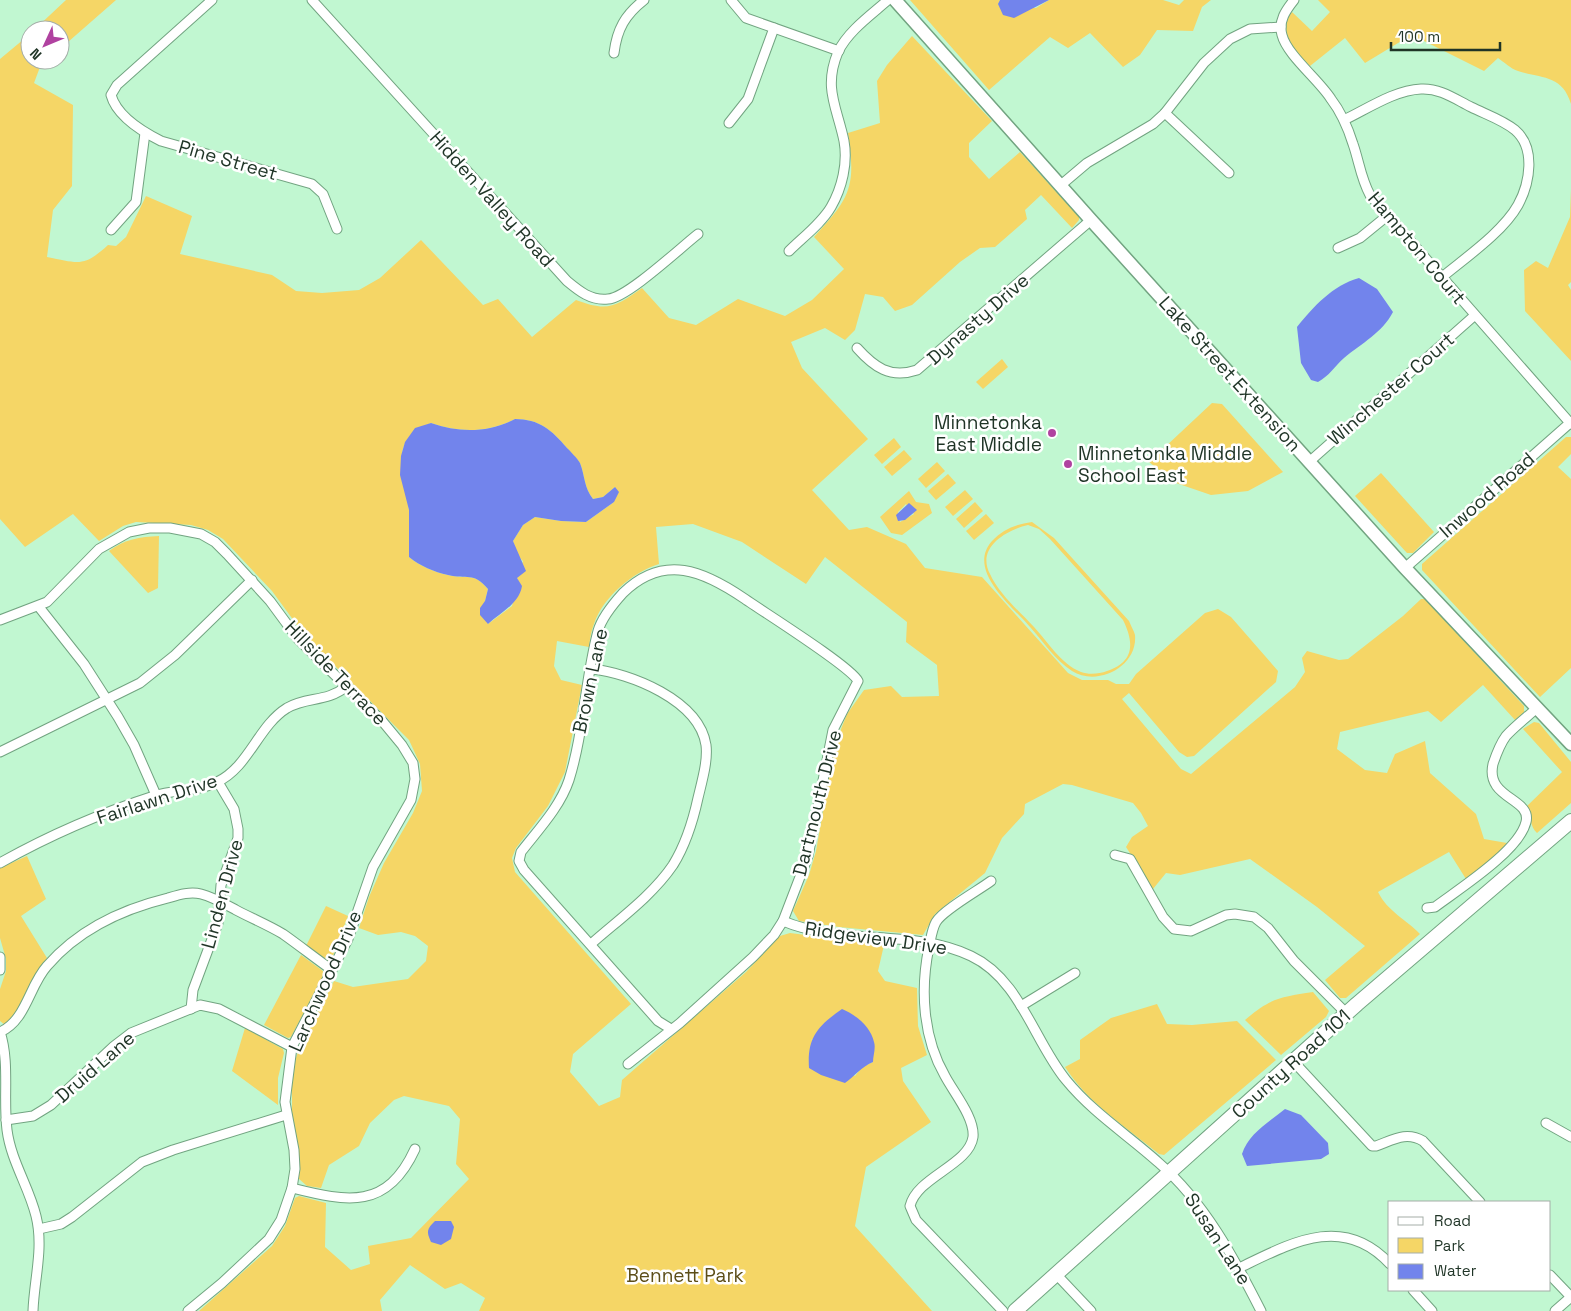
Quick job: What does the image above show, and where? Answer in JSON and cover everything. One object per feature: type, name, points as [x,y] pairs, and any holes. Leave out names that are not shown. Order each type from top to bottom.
[{"type":"main road","name":"County Road 101","points":[[1015,1311],[1055,1273],[1347,1014],[1571,821]]},
{"type":"street","name":"Pine Street","points":[[212,0],[117,85],[112,96],[114,103],[122,113],[145,133],[161,141],[312,184],[322,194],[337,229]]},
{"type":"street","name":"Hidden Valley Road","points":[[312,0],[567,281],[584,294],[598,299],[618,297],[698,234]]},
{"type":"street","points":[[614,53],[620,28],[626,16],[644,0]]},
{"type":"street","points":[[731,0],[746,18],[839,51]]},
{"type":"street","points":[[789,251],[831,208],[842,183],[845,156],[844,142],[831,94],[833,66],[839,51],[855,30],[888,0]]},
{"type":"street","name":"Lake Street Extension","points":[[895,0],[1405,568],[1537,708],[1569,737]]},
{"type":"street","points":[[1061,185],[1086,163],[1138,134],[1165,113],[1204,63],[1230,39],[1250,29],[1281,26],[1286,10],[1294,0]]},
{"type":"street","name":"Hampton Court","points":[[1281,26],[1285,43],[1332,99],[1344,120],[1353,143],[1365,187],[1387,216],[1571,424]]},
{"type":"street","points":[[729,123],[748,99],[774,28]]},
{"type":"street","points":[[1344,120],[1409,90],[1433,90],[1444,93],[1507,125],[1522,138],[1526,147],[1529,166],[1527,180],[1518,205],[1502,225],[1441,278]]},
{"type":"street","points":[[1165,113],[1229,173]]},
{"type":"street","points":[[111,230],[136,202],[145,133]]},
{"type":"street","points":[[1338,248],[1360,238],[1387,216]]},
{"type":"street","name":"Dynasty Drive","points":[[857,348],[868,361],[882,371],[900,374],[917,370],[1091,220]]},
{"type":"street","name":"Winchester Court","points":[[1309,462],[1474,316]]},
{"type":"street","name":"Inwood Road","points":[[1405,568],[1571,424]]},
{"type":"street","name":"Hillside Terrace","points":[[40,607],[58,593],[99,549],[119,536],[139,529],[170,528],[201,534],[215,542],[252,580],[298,639],[347,686],[402,745],[409,754],[414,770]]},
{"type":"street","name":"Brown Lane","points":[[591,944],[524,870],[519,857],[557,803],[569,779],[602,621],[618,598],[646,576],[668,569],[678,569],[706,576],[729,588],[841,665],[855,676],[858,681]]},
{"type":"street","points":[[0,752],[140,683],[160,669],[252,580]]},
{"type":"street","points":[[0,620],[40,607],[84,664],[134,744],[156,795]]},
{"type":"street","points":[[592,669],[620,673],[638,680],[678,704],[696,724],[702,734],[706,752],[694,820],[672,866],[652,889],[591,944],[658,1021],[671,1029]]},
{"type":"street","name":"Dartmouth Drive","points":[[628,1064],[671,1029],[680,1024],[774,935],[783,921],[808,856],[833,730],[858,681]]},
{"type":"street","name":"Fairlawn Drive","points":[[0,863],[106,814],[156,795],[218,782],[240,763],[280,714],[303,702],[331,697],[347,686]]},
{"type":"street","points":[[1426,908],[1435,907],[1503,855],[1517,839],[1526,822],[1524,812],[1520,805],[1492,782],[1491,775],[1495,756],[1506,737],[1537,708]]},
{"type":"street","name":"Larchwood Drive","points":[[188,1311],[222,1283],[268,1239],[281,1220],[292,1188],[294,1150],[286,1115],[285,1083],[292,1047],[348,939],[373,867],[411,800],[415,779],[414,770]]},
{"type":"street","name":"Linden Drive","points":[[191,1009],[193,990],[218,923],[221,885],[235,850],[238,828],[234,810],[218,782]]},
{"type":"street","points":[[1115,856],[1130,859],[1162,917],[1174,929],[1190,931],[1226,915],[1235,914],[1244,914],[1262,921],[1294,961],[1347,1014]]},
{"type":"street","points":[[991,881],[941,916],[933,929],[924,992],[929,1038],[942,1071],[972,1125],[973,1136],[970,1147],[918,1191],[911,1200],[910,1210],[916,1220],[1002,1311]]},
{"type":"street","points":[[33,1311],[39,1229],[32,1203],[10,1144],[4,1118],[4,1050],[0,1032],[9,1028],[17,1019],[36,982],[47,966],[57,955],[100,923],[132,908],[184,894],[198,893],[281,933],[332,970]]},
{"type":"street","name":"Ridgeview Drive","points":[[783,921],[811,930],[930,944],[964,953],[985,964],[1002,981],[1021,1006],[1048,1055],[1083,1100],[1169,1172]]},
{"type":"street","points":[[0,957],[0,970]]},
{"type":"street","points":[[1021,1006],[1075,973]]},
{"type":"street","name":"Druid Lane","points":[[4,1118],[33,1116],[59,1099],[123,1038],[141,1028],[200,1005],[219,1009],[292,1047]]},
{"type":"street","points":[[1294,1062],[1372,1146],[1406,1136],[1415,1137],[1423,1142],[1479,1201]]},
{"type":"street","points":[[39,1229],[60,1224],[72,1217],[134,1167],[149,1159],[286,1115]]},
{"type":"street","points":[[1546,1123],[1571,1137]]},
{"type":"street","points":[[0,1148],[10,1144]]},
{"type":"street","points":[[292,1188],[343,1199],[373,1195],[400,1177],[415,1150]]},
{"type":"street","name":"Susan Lane","points":[[1169,1172],[1199,1207],[1239,1268],[1262,1311]]},
{"type":"street","points":[[1239,1268],[1298,1243],[1336,1235],[1363,1242],[1388,1262]]},
{"type":"street","points":[[1055,1273],[1091,1311]]},
{"type":"street","points":[[1551,1276],[1571,1297],[1555,1311]]},
{"type":"street","points":[[1414,1291],[1432,1311]]},
{"type":"green space","points":[[66,0],[116,0],[70,40],[70,20],[45,20]]},
{"type":"green space","points":[[910,0],[1000,0],[998,5],[1036,8],[1049,0],[1163,0],[1179,5],[1184,0],[1211,0],[1202,7],[1193,31],[1157,30],[1140,55],[1123,67],[1090,33],[1068,48],[1050,37],[989,90]]},
{"type":"green space","points":[[1318,0],[1571,0],[1571,104],[1562,87],[1550,79],[1515,70],[1498,58],[1484,71],[1422,40],[1403,40],[1365,63],[1345,38],[1310,66],[1294,48],[1287,34],[1286,27],[1292,12],[1312,31],[1330,12]]},
{"type":"green space","name":"Bennett Park","points":[[912,36],[992,121],[969,143],[969,157],[989,179],[1020,152],[1079,217],[1079,220],[1072,228],[1041,195],[1025,210],[1027,219],[995,247],[980,248],[960,262],[912,305],[895,311],[883,297],[865,294],[855,330],[845,340],[825,328],[791,342],[802,368],[868,439],[812,490],[849,530],[867,527],[906,544],[925,568],[982,577],[1068,673],[1082,680],[1108,680],[1116,684],[1129,684],[1136,674],[1205,613],[1218,609],[1231,617],[1278,671],[1276,682],[1194,756],[1187,757],[1179,752],[1129,693],[1122,699],[1181,769],[1191,774],[1295,687],[1305,672],[1302,658],[1307,651],[1339,660],[1348,659],[1403,616],[1421,599],[1425,599],[1524,706],[1524,712],[1515,720],[1483,685],[1441,722],[1428,711],[1340,732],[1337,749],[1365,770],[1387,773],[1395,754],[1425,741],[1430,773],[1476,814],[1484,839],[1507,843],[1499,853],[1466,879],[1449,852],[1378,892],[1392,910],[1420,934],[1346,998],[1340,998],[1325,980],[1365,946],[1317,907],[1250,859],[1180,875],[1166,873],[1153,889],[1126,847],[1132,837],[1148,826],[1141,813],[1133,803],[1072,785],[1063,784],[1025,804],[1024,814],[1002,838],[985,873],[935,914],[923,935],[799,921],[793,911],[809,875],[816,851],[831,765],[847,714],[864,690],[891,686],[902,697],[939,696],[937,665],[906,642],[907,622],[825,557],[806,584],[742,542],[693,524],[656,527],[659,564],[629,579],[604,604],[592,629],[589,647],[557,641],[554,666],[561,680],[582,685],[565,772],[548,806],[516,848],[512,858],[515,872],[631,1004],[573,1054],[570,1072],[599,1106],[620,1097],[622,1080],[746,972],[780,936],[790,933],[884,945],[878,971],[885,981],[917,988],[918,1026],[927,1055],[901,1068],[903,1081],[931,1122],[866,1167],[855,1226],[932,1311],[479,1311],[485,1298],[461,1283],[445,1289],[410,1265],[380,1300],[382,1311],[199,1311],[272,1246],[285,1226],[295,1198],[299,1196],[326,1203],[325,1247],[351,1270],[370,1264],[368,1246],[411,1238],[469,1179],[456,1164],[460,1119],[449,1106],[404,1096],[394,1100],[370,1123],[359,1146],[329,1165],[321,1188],[307,1186],[298,1178],[299,1154],[292,1113],[292,1068],[300,1047],[334,981],[353,987],[408,979],[426,961],[428,946],[415,936],[401,932],[378,935],[359,928],[369,897],[384,863],[413,813],[422,791],[420,764],[409,740],[305,636],[272,591],[223,539],[208,530],[191,525],[136,522],[123,526],[99,541],[73,514],[25,547],[0,519],[0,59],[20,42],[20,70],[39,70],[34,83],[73,105],[72,186],[53,210],[47,257],[80,262],[92,257],[108,245],[116,246],[126,237],[146,196],[192,216],[180,254],[272,275],[296,291],[322,293],[359,290],[380,278],[421,240],[483,305],[498,299],[532,337],[576,300],[596,306],[611,306],[625,300],[642,288],[669,318],[696,325],[738,299],[785,316],[812,300],[844,269],[814,237],[836,211],[848,190],[851,179],[851,166],[848,133],[880,123],[877,81],[887,65]],"holes":[[[515,419],[538,423],[550,431],[577,459],[580,463],[586,486],[593,499],[603,497],[615,487],[614,502],[586,522],[535,517],[523,525],[513,541],[518,556],[523,561],[517,578],[518,582],[512,606],[488,624],[485,601],[488,589],[483,583],[470,577],[443,574],[409,557],[410,516],[402,471],[403,449],[408,439],[417,430],[431,423],[452,429],[473,430],[494,427]],[[811,1039],[873,1062],[862,1067],[855,1076]]]},
{"type":"green space","points":[[1571,189],[1571,282],[1568,285],[1571,290],[1571,361],[1525,311],[1524,270],[1536,261],[1548,268],[1570,217]]},
{"type":"green space","points":[[1002,359],[1008,367],[983,389],[976,382]]},
{"type":"green space","points":[[1212,403],[1222,404],[1283,472],[1248,491],[1211,495],[1176,483],[1149,462]]},
{"type":"green space","points":[[1566,437],[1571,437],[1571,454],[1558,467],[1571,479],[1571,668],[1540,697],[1422,570],[1422,564]]},
{"type":"green space","points":[[894,438],[901,447],[882,464],[874,455]]},
{"type":"green space","points":[[904,450],[912,459],[892,476],[884,467]]},
{"type":"green space","points":[[937,462],[945,471],[926,488],[918,479]]},
{"type":"green space","points":[[1381,473],[1434,532],[1413,553],[1407,553],[1355,496]]},
{"type":"green space","points":[[948,474],[956,483],[936,500],[928,491]]},
{"type":"green space","points":[[965,490],[973,499],[953,516],[945,507]]},
{"type":"green space","points":[[909,491],[916,502],[929,504],[932,513],[902,535],[891,533],[880,517]],"holes":[[[906,504],[914,514],[900,522],[898,512]]]},
{"type":"green space","points":[[975,502],[983,511],[964,528],[956,519]]},
{"type":"green space","points":[[986,514],[994,523],[974,540],[966,531]]},
{"type":"green space","points":[[1032,522],[1054,538],[1129,621],[1135,635],[1134,646],[1130,656],[1123,665],[1114,671],[1093,677],[1082,675],[1066,667],[994,587],[984,564],[985,552],[992,541],[1001,533],[1016,526]],"holes":[[[1028,525],[1039,529],[1123,620],[1129,636],[1130,650],[1123,662],[1116,667],[1094,674],[1081,672],[1067,664],[1004,595],[990,574],[987,556],[995,542],[1019,527]]]},
{"type":"green space","points":[[159,536],[158,588],[148,593],[109,551],[132,539]]},
{"type":"green space","points":[[1534,722],[1539,723],[1571,762],[1571,803],[1537,833],[1533,828],[1526,807],[1562,772],[1523,729]]},
{"type":"green space","points":[[27,856],[46,899],[21,916],[47,958],[12,1018],[5,1025],[0,1021],[0,989],[6,971],[6,959],[0,938],[0,868]]},
{"type":"green space","points":[[326,906],[348,916],[331,961],[328,961],[306,946]]},
{"type":"green space","points":[[301,955],[323,971],[324,975],[291,1037],[288,1038],[264,1025]]},
{"type":"green space","points":[[1313,992],[1329,1011],[1326,1017],[1281,1055],[1245,1020],[1262,1007],[1276,1000],[1292,995]]},
{"type":"green space","points":[[1157,1004],[1167,1024],[1192,1025],[1237,1021],[1276,1060],[1164,1155],[1159,1154],[1121,1125],[1096,1103],[1074,1080],[1065,1067],[1080,1059],[1080,1040],[1111,1018]]},
{"type":"green space","points":[[245,1028],[283,1049],[284,1053],[278,1078],[278,1105],[232,1071]]},
{"type":"water","points":[[1000,0],[1049,0],[1014,18],[1003,15],[998,4]]},
{"type":"water","points":[[1359,278],[1377,289],[1393,312],[1377,332],[1344,358],[1325,377],[1318,382],[1311,380],[1301,363],[1297,327],[1332,291]]},
{"type":"water","points":[[515,419],[538,423],[556,436],[580,463],[586,486],[593,499],[603,497],[615,487],[619,492],[614,502],[586,522],[535,517],[523,525],[513,541],[526,571],[517,578],[522,586],[520,592],[509,607],[488,624],[480,615],[480,608],[485,601],[488,589],[483,583],[470,577],[443,574],[409,557],[409,510],[400,475],[401,456],[405,442],[415,428],[431,423],[452,429],[473,430],[494,427]]},
{"type":"water","points":[[909,503],[917,510],[905,520],[898,521],[896,515]]},
{"type":"water","points":[[842,1009],[852,1014],[866,1026],[870,1031],[875,1047],[873,1062],[845,1083],[821,1075],[809,1068],[812,1040],[820,1027]]},
{"type":"water","points":[[1285,1109],[1301,1115],[1328,1143],[1329,1154],[1321,1159],[1247,1166],[1242,1154],[1249,1140]]},
{"type":"water","points":[[435,1221],[451,1221],[454,1227],[451,1239],[441,1245],[431,1242],[428,1235],[429,1228]]},
{"type":"place","name":"Minnetonka East Middle","points":[[1052,433]]},
{"type":"place","name":"Minnetonka Middle School East","points":[[1068,464]]}]
